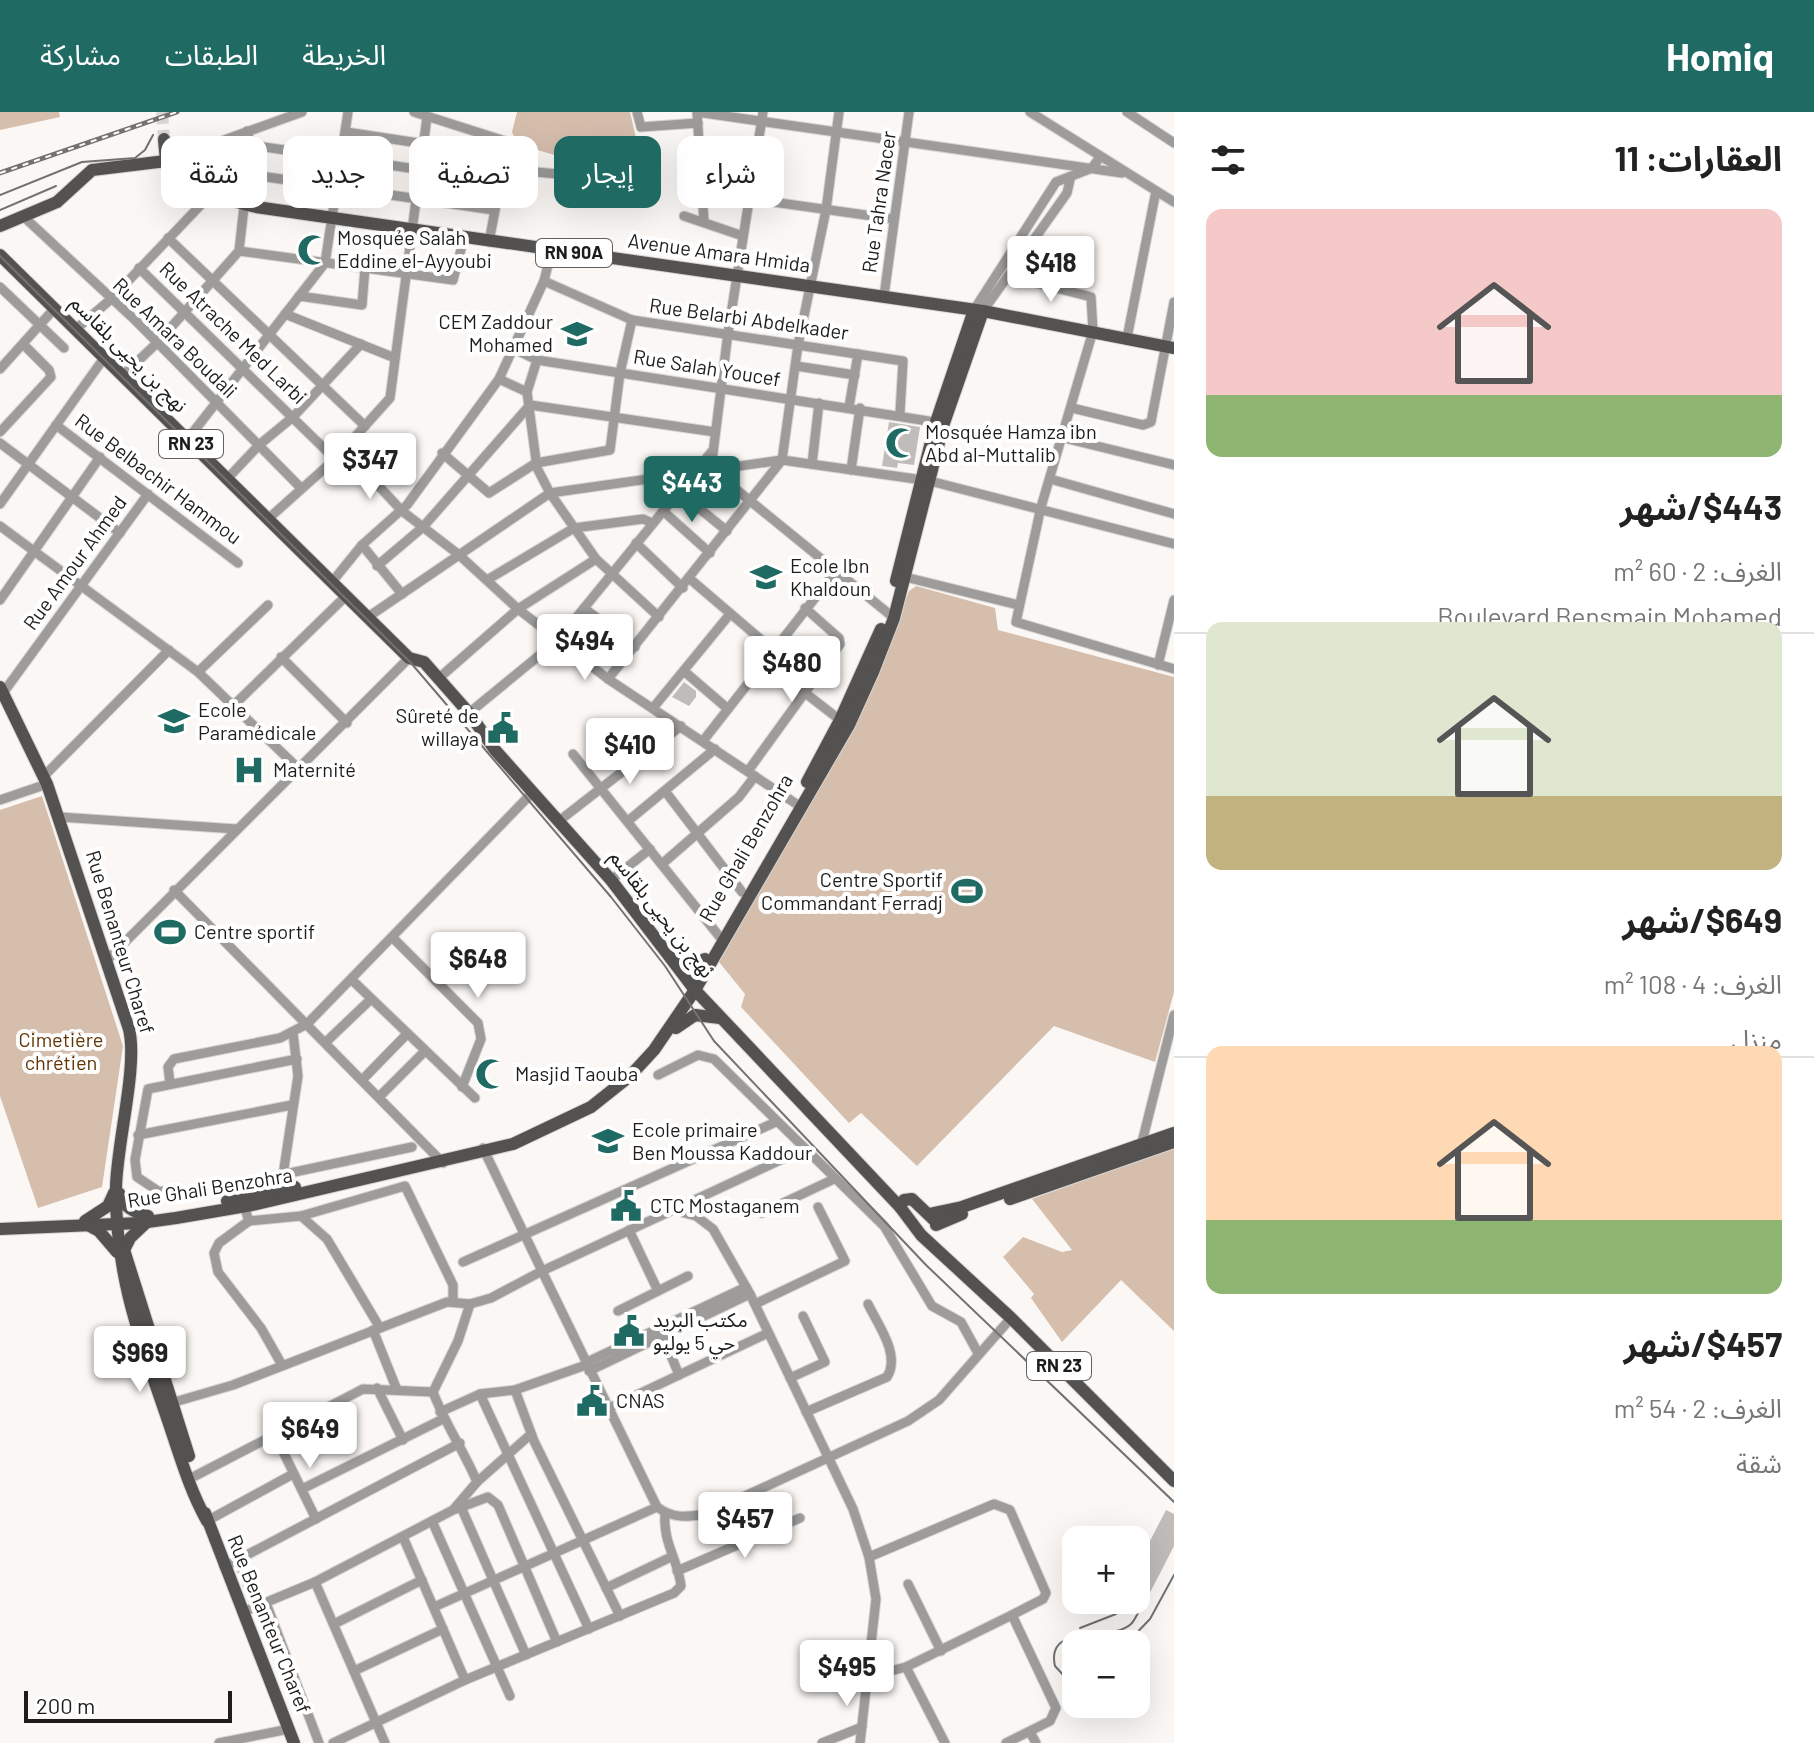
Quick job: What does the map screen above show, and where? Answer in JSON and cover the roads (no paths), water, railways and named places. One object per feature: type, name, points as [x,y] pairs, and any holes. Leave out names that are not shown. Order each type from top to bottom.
[{"type":"main road","points":[[0,226],[57,202],[92,170],[161,162]]},
{"type":"main road","name":"Avenue Amara Hmida","points":[[266,208],[884,296],[1170,347]]},
{"type":"main road","name":"نهج بن يحيى بلقاسم","points":[[0,255],[346,596],[406,647],[409,658],[424,662],[469,713],[495,750],[611,880],[693,987],[888,1195],[903,1203]]},
{"type":"main road","name":"Rue Ghali Benzohra","points":[[148,1219],[484,1151],[542,1133],[591,1107],[630,1076],[661,1041],[798,805],[891,616],[940,422],[979,311]]},
{"type":"main road","name":"Rue Ghali Benzohra","points":[[484,1151],[553,1122],[607,1088],[652,1042],[693,987],[705,959],[721,939],[742,892],[849,725],[905,577],[925,480]]},
{"type":"main road","name":"Rue Benanteur Charef","points":[[1,690],[46,780],[60,817],[132,1040],[116,1187],[120,1251],[133,1319],[194,1498],[207,1521]]},
{"type":"main road","points":[[676,964],[691,965],[705,959]]},
{"type":"main road","points":[[661,1041],[695,1015],[721,1018]]},
{"type":"main road","points":[[1140,1149],[1174,1133]]},
{"type":"main road","points":[[931,1227],[962,1207],[1140,1149],[1174,1142]]},
{"type":"main road","name":"Rue Ghali Benzohra","points":[[0,1229],[118,1222],[244,1206],[442,1160]]},
{"type":"main road","points":[[116,1187],[122,1203],[148,1219],[120,1251],[99,1231],[83,1223],[108,1206],[116,1187]]},
{"type":"main road","points":[[903,1203],[916,1200],[931,1227]]},
{"type":"main road","points":[[903,1203],[931,1227]]},
{"type":"main road","name":"RN 23","points":[[931,1227],[942,1251],[1174,1481]]},
{"type":"main road","name":"Rue Benanteur Charef","points":[[120,1251],[224,1567],[255,1608],[294,1743]]},
{"type":"street","points":[[234,136],[302,112]]},
{"type":"street","points":[[346,136],[348,112]]},
{"type":"street","points":[[414,112],[489,136]]},
{"type":"street","points":[[637,112],[641,127],[697,117],[762,115],[836,131],[1122,173]]},
{"type":"street","points":[[608,679],[782,460],[798,345],[826,210],[839,112]]},
{"type":"street","name":"Rue Tahra Nacer","points":[[884,296],[909,112]]},
{"type":"street","points":[[1030,112],[1122,173],[1174,202]]},
{"type":"street","points":[[1127,112],[1174,143]]},
{"type":"street","points":[[759,136],[762,115]]},
{"type":"street","points":[[425,136],[427,117]]},
{"type":"street","points":[[247,131],[248,136]]},
{"type":"street","points":[[346,132],[409,142]]},
{"type":"street","points":[[1092,168],[1100,157]]},
{"type":"street","name":"Rue Ghali Benzohra","points":[[979,311],[1056,182],[1070,180],[1092,168]]},
{"type":"street","name":"Rue Ghali Benzohra","points":[[979,311],[1010,276],[1067,193],[1070,180]]},
{"type":"street","points":[[1127,338],[1156,191]]},
{"type":"street","points":[[784,205],[894,219]]},
{"type":"street","points":[[76,329],[110,300],[197,208]]},
{"type":"street","points":[[122,376],[157,343],[239,251],[242,208]]},
{"type":"street","points":[[187,440],[325,263],[334,208]]},
{"type":"street","points":[[268,519],[300,487],[335,459],[390,398],[415,208]]},
{"type":"street","points":[[478,208],[494,210],[489,242]]},
{"type":"street","points":[[703,208],[704,222]]},
{"type":"street","points":[[711,469],[748,208]]},
{"type":"street","points":[[684,216],[743,236]]},
{"type":"street","name":"Rue Amara Boudali","points":[[24,217],[157,343],[300,487]]},
{"type":"street","points":[[168,238],[365,426]]},
{"type":"street","points":[[239,251],[455,279],[464,238]]},
{"type":"street","points":[[332,582],[362,545],[402,511],[499,379],[544,281],[552,249]]},
{"type":"street","name":"Rue Atrache Med Larbi","points":[[139,268],[335,459]]},
{"type":"street","points":[[299,296],[362,305],[365,268]]},
{"type":"street","points":[[15,270],[0,286],[37,326],[64,348]]},
{"type":"street","points":[[1010,276],[1091,297],[1093,331],[1064,438],[1041,507],[1018,605],[1018,624],[1174,669]]},
{"type":"street","name":"Rue Belarbi Abdelkader","points":[[544,281],[632,320],[905,363],[900,413]]},
{"type":"street","points":[[1072,408],[1148,424],[1170,347],[1174,302]]},
{"type":"street","points":[[0,369],[54,309]]},
{"type":"street","points":[[285,314],[395,358]]},
{"type":"street","points":[[442,453],[490,493],[536,463],[610,450],[620,373],[632,320]]},
{"type":"street","points":[[227,479],[259,445],[293,417],[361,344]]},
{"type":"street","points":[[0,432],[51,377],[49,370],[24,345]]},
{"type":"street","name":"Rue Salah Youcef","points":[[512,348],[537,360],[791,400],[900,413],[940,422]]},
{"type":"street","points":[[851,470],[858,354]]},
{"type":"street","points":[[0,504],[104,358]]},
{"type":"street","points":[[537,360],[527,392],[536,463],[550,493],[596,559],[659,617]]},
{"type":"street","points":[[796,366],[855,375]]},
{"type":"street","points":[[499,379],[527,392]]},
{"type":"street","points":[[812,464],[819,403]]},
{"type":"street","points":[[530,405],[715,432]]},
{"type":"street","points":[[377,566],[423,527],[530,405]]},
{"type":"street","name":"Rue Belbachir Hammou","points":[[56,425],[238,563]]},
{"type":"street","points":[[1064,438],[1174,465]]},
{"type":"street","points":[[0,443],[120,533]]},
{"type":"street","points":[[469,713],[558,640],[713,450]]},
{"type":"street","points":[[0,600],[100,457]]},
{"type":"street","points":[[368,617],[550,493],[782,460],[925,480],[1041,507],[1174,544]]},
{"type":"street","points":[[362,468],[402,511],[458,554],[518,609],[608,679],[798,805]]},
{"type":"street","points":[[711,469],[891,616]]},
{"type":"street","points":[[1050,479],[1174,514]]},
{"type":"street","points":[[679,492],[727,531]]},
{"type":"street","name":"Rue Amour Ahmed","points":[[1,690],[148,494]]},
{"type":"street","points":[[663,511],[710,553]]},
{"type":"street","points":[[487,580],[574,528],[643,519],[652,523]]},
{"type":"street","points":[[0,526],[198,672],[300,770]]},
{"type":"street","points":[[636,543],[683,588]]},
{"type":"street","points":[[362,545],[402,594]]},
{"type":"street","points":[[439,678],[518,609],[596,559]]},
{"type":"street","points":[[703,741],[836,571]]},
{"type":"street","points":[[905,577],[1018,605]]},
{"type":"street","points":[[690,579],[772,649]]},
{"type":"street","points":[[234,705],[346,596]]},
{"type":"street","points":[[1158,665],[1171,628],[1174,600]]},
{"type":"street","points":[[198,672],[268,605]]},
{"type":"street","points":[[584,608],[635,647]]},
{"type":"street","points":[[662,864],[739,797],[841,641],[805,608]]},
{"type":"street","points":[[653,708],[730,614]]},
{"type":"street","points":[[0,800],[46,780],[169,650]]},
{"type":"street","points":[[281,657],[347,723]]},
{"type":"street","points":[[107,960],[409,658]]},
{"type":"street","points":[[764,661],[840,720]]},
{"type":"street","points":[[685,672],[728,709]]},
{"type":"street","points":[[559,821],[681,726]]},
{"type":"street","points":[[628,821],[715,749]]},
{"type":"street","points":[[573,754],[721,939]]},
{"type":"street","points":[[665,791],[742,892]]},
{"type":"street","points":[[170,1083],[168,1067],[174,1059],[293,1033],[307,1024],[394,939],[533,792]]},
{"type":"street","points":[[60,817],[236,829]]},
{"type":"street","points":[[611,880],[650,849]]},
{"type":"street","points":[[174,890],[442,1160]]},
{"type":"street","points":[[394,939],[478,1023],[481,1039],[462,1087]]},
{"type":"street","points":[[352,980],[475,1098]]},
{"type":"street","points":[[326,1042],[370,1000]]},
{"type":"street","points":[[1140,1149],[1174,1015]]},
{"type":"street","points":[[283,1175],[298,1076],[293,1033]]},
{"type":"street","points":[[363,1079],[406,1035]]},
{"type":"street","points":[[380,1096],[424,1052]]},
{"type":"street","points":[[658,1075],[694,1056],[708,1055],[884,1226],[932,1306],[961,1322],[978,1353]]},
{"type":"street","points":[[297,1059],[170,1083],[145,1092],[135,1160],[137,1177],[158,1191],[201,1192],[412,1147]]},
{"type":"street","points":[[138,1135],[292,1105]]},
{"type":"street","points":[[463,1262],[776,1122]]},
{"type":"street","points":[[171,1403],[453,1302],[470,1304],[491,1298],[542,1271],[804,1149]]},
{"type":"street","points":[[333,1743],[465,1680],[674,1593],[681,1586],[661,1510],[607,1409],[484,1151]]},
{"type":"street","points":[[762,1213],[834,1179]]},
{"type":"street","points":[[282,1365],[261,1328],[218,1272],[215,1262],[214,1253],[219,1243],[249,1221],[301,1216],[407,1187],[453,1285],[453,1302]]},
{"type":"street","points":[[244,1206],[249,1221]]},
{"type":"street","points":[[587,1366],[750,1295],[845,1261],[818,1207]]},
{"type":"street","points":[[673,1210],[696,1216],[713,1229],[750,1295],[853,1509],[869,1557],[876,1599],[860,1743]]},
{"type":"street","points":[[301,1216],[327,1239],[377,1329],[397,1390]]},
{"type":"street","points":[[629,1230],[658,1291]]},
{"type":"street","points":[[618,1311],[688,1276]]},
{"type":"street","points":[[302,1489],[403,1440],[480,1394],[515,1390],[587,1366],[663,1336],[750,1295]]},
{"type":"street","points":[[470,1304],[458,1341],[433,1392],[442,1416],[460,1443],[477,1482]]},
{"type":"street","points":[[806,1412],[887,1377],[893,1367],[892,1357],[868,1304]]},
{"type":"street","points":[[790,1378],[825,1362],[803,1316]]},
{"type":"street","points":[[434,1607],[583,1539],[661,1510],[687,1517],[726,1504],[875,1439],[939,1400],[1011,1318]]},
{"type":"street","points":[[607,1409],[768,1333]]},
{"type":"street","points":[[663,1336],[679,1375]]},
{"type":"street","points":[[377,1388],[403,1440]]},
{"type":"street","points":[[195,1476],[363,1389],[433,1392]]},
{"type":"street","points":[[515,1390],[531,1434],[620,1616]]},
{"type":"street","points":[[480,1394],[589,1629]]},
{"type":"street","points":[[457,1508],[506,1453],[531,1434]]},
{"type":"street","points":[[275,1435],[316,1519]]},
{"type":"street","points":[[224,1567],[460,1443]]},
{"type":"street","points":[[207,1521],[293,1474]]},
{"type":"street","points":[[255,1608],[315,1582],[457,1508],[488,1497],[494,1500],[557,1642]]},
{"type":"street","points":[[867,1677],[906,1667],[941,1651],[1043,1599],[1046,1593],[1010,1510],[1000,1503],[869,1557]]},
{"type":"street","points":[[726,1504],[743,1543]]},
{"type":"street","points":[[457,1508],[526,1655]]},
{"type":"street","points":[[677,1571],[800,1518]]},
{"type":"street","points":[[432,1521],[510,1696]]},
{"type":"street","points":[[403,1537],[465,1680]]},
{"type":"street","points":[[606,1588],[671,1557]]},
{"type":"street","points":[[238,1559],[255,1608],[319,1743]]},
{"type":"street","points":[[334,1624],[422,1580]]},
{"type":"street","points":[[315,1582],[385,1743]]},
{"type":"street","points":[[908,1584],[941,1651]]},
{"type":"street","points":[[1006,1743],[1050,1721],[1056,1706],[1012,1615]]},
{"type":"street","points":[[354,1671],[443,1629]]},
{"type":"street","points":[[906,1667],[945,1743]]},
{"type":"street","points":[[822,1743],[862,1727]]},
{"type":"street","points":[[219,1743],[289,1729]]},
{"type":"street","points":[[1030,1732],[1036,1743]]},
{"type":"tunnel","points":[[162,112],[164,136]]},
{"type":"tram line","points":[[0,195],[82,162],[135,158],[145,150],[153,135]]},
{"type":"tram line","points":[[0,210],[56,186]]},
{"type":"tram line","points":[[0,256],[411,663],[611,897],[665,966],[714,1041],[926,1265],[1174,1502]]},
{"type":"tram line","points":[[1139,1630],[1150,1619],[1174,1575]]},
{"type":"tram line","points":[[1080,1628],[1116,1614]]},
{"type":"tram line","points":[[1118,1630],[1132,1622],[1137,1614]]},
{"type":"tram line","points":[[1062,1643],[1055,1652],[1055,1666],[1062,1674]]},
{"type":"railway","points":[[0,173],[177,112]]},
{"type":"place","name":"Mosquée Salah Eddine el-Ayyoubi","points":[[313,250]]},
{"type":"place","name":"CEM Zaddour Mohamed","points":[[577,334]]},
{"type":"place","name":"Mosquée Hamza ibn Abd al-Muttalib","points":[[901,443]]},
{"type":"place","name":"Ecole Ibn Khaldoun","points":[[766,577]]},
{"type":"place","name":"Ecole Paramédicale","points":[[174,721]]},
{"type":"place","name":"Sûreté de willaya","points":[[503,728]]},
{"type":"place","name":"Maternité","points":[[249,770]]},
{"type":"place","name":"Centre Sportif Commandant Ferradj","points":[[967,891]]},
{"type":"place","name":"Centre sportif","points":[[170,932]]},
{"type":"place","name":"Masjid Taouba","points":[[491,1074]]},
{"type":"place","name":"Ecole primaire Ben Moussa Kaddour","points":[[608,1141]]},
{"type":"place","name":"CTC Mostaganem","points":[[626,1206]]},
{"type":"place","name":"مكتب البريد حي 5 يوليو","points":[[629,1331]]},
{"type":"place","name":"CNAS","points":[[592,1401]]},
{"type":"park label","name":"Cimetière chrétien","points":[[61,1052]]}]
